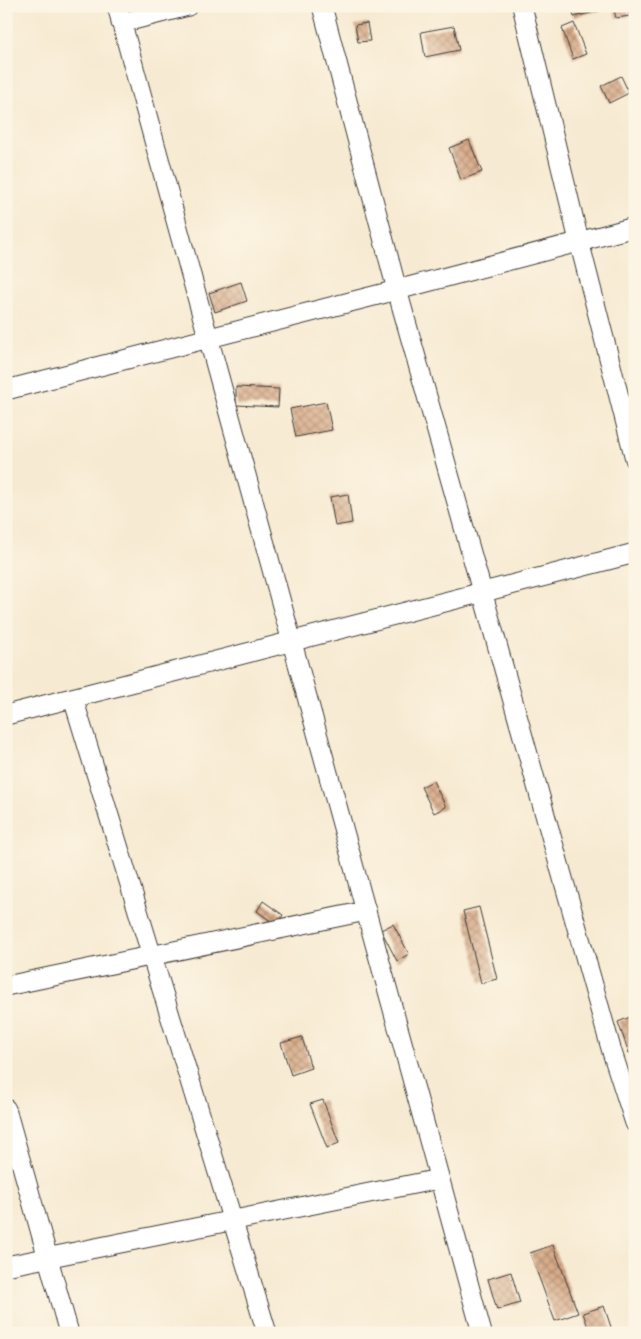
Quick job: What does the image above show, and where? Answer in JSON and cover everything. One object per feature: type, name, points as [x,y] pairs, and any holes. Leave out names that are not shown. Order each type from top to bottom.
[{"type":"street","points":[[188,6],[119,14],[482,1333]]},
{"type":"street","points":[[322,6],[397,290],[482,594],[612,1052],[635,1123]]},
{"type":"street","points":[[522,6],[578,241],[635,459]]},
{"type":"street","points":[[6,390],[635,227]]},
{"type":"street","points":[[6,714],[482,594],[635,553]]},
{"type":"street","points":[[73,698],[267,1333]]},
{"type":"street","points":[[6,986],[366,911]]},
{"type":"street","points":[[6,1109],[69,1333]]},
{"type":"street","points":[[6,1266],[439,1179]]},
{"type":"building","points":[[571,6],[605,6],[606,9],[574,17]]},
{"type":"building","points":[[613,6],[627,6],[630,16],[616,18]]},
{"type":"building","points":[[367,23],[370,41],[358,42],[355,25]]},
{"type":"building","points":[[574,23],[586,54],[573,59],[562,28]]},
{"type":"building","points":[[454,26],[459,50],[425,57],[421,32]]},
{"type":"building","points":[[621,76],[629,93],[609,103],[601,86]]},
{"type":"building","points":[[469,140],[482,172],[461,180],[449,148]]},
{"type":"building","points":[[241,282],[247,301],[215,312],[209,293]]},
{"type":"building","points":[[236,387],[279,389],[278,407],[236,405]]},
{"type":"building","points":[[326,402],[332,430],[296,437],[290,409]]},
{"type":"building","points":[[348,494],[352,523],[335,526],[330,497]]},
{"type":"building","points":[[433,781],[446,807],[434,813],[421,787]]},
{"type":"building","points":[[263,901],[283,915],[276,925],[257,911]]},
{"type":"building","points":[[479,907],[497,979],[481,983],[463,911]]},
{"type":"building","points":[[393,924],[409,954],[397,961],[381,930]]},
{"type":"building","points":[[635,1015],[635,1051],[629,1053],[618,1022]]},
{"type":"building","points":[[302,1037],[311,1068],[291,1075],[281,1043]]},
{"type":"building","points":[[323,1100],[339,1143],[327,1148],[310,1104]]},
{"type":"building","points":[[553,1245],[578,1313],[555,1321],[530,1253]]},
{"type":"building","points":[[511,1272],[520,1303],[497,1310],[488,1279]]},
{"type":"building","points":[[604,1306],[613,1333],[590,1333],[583,1313]]}]
